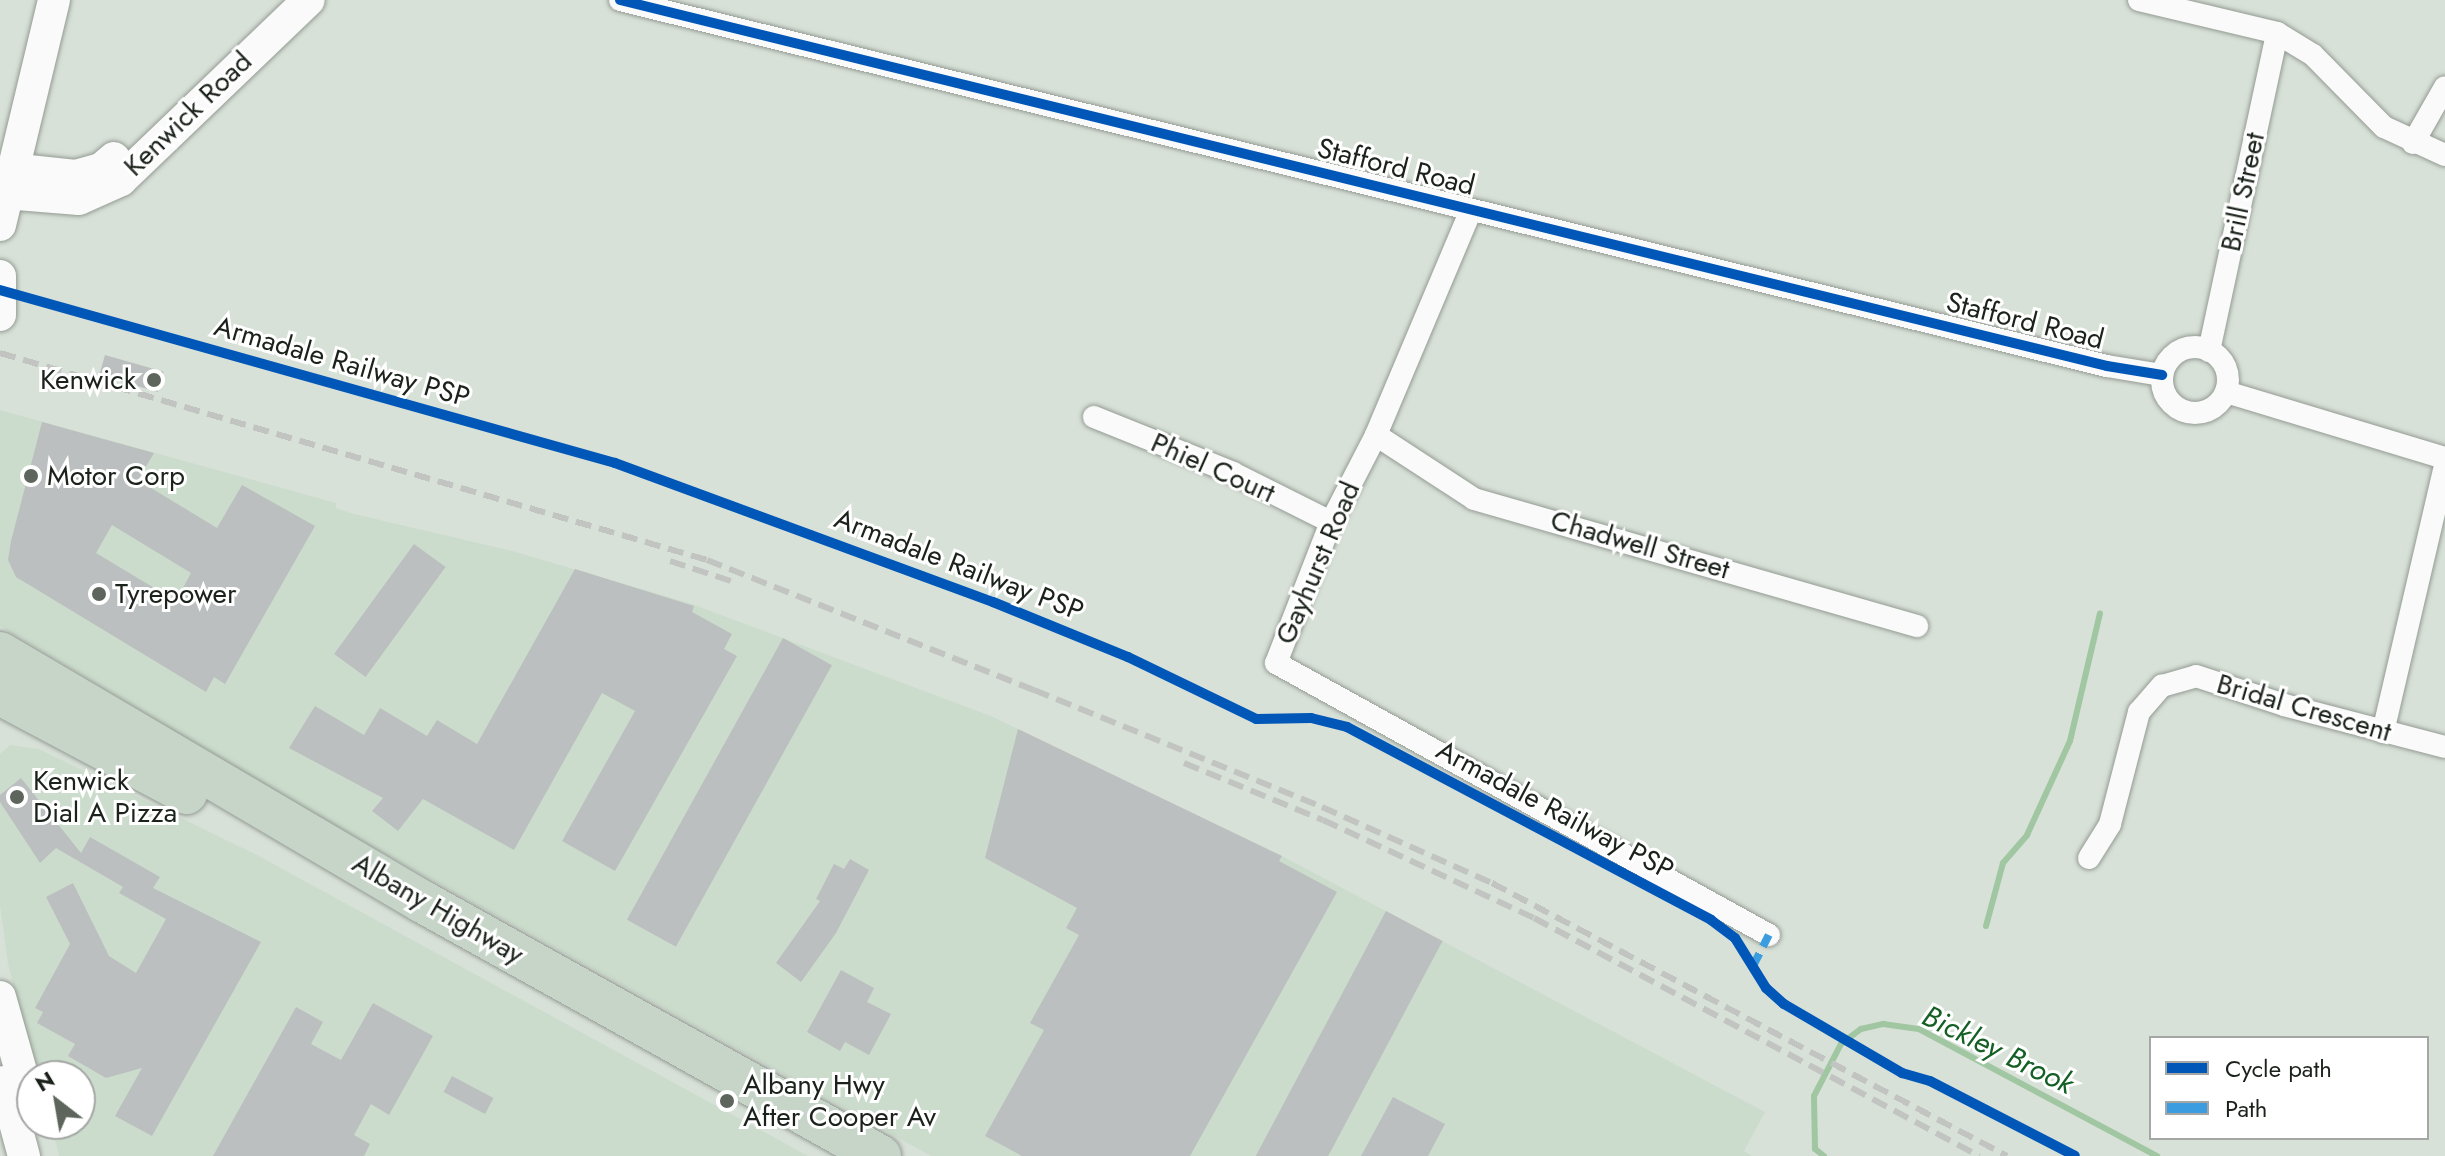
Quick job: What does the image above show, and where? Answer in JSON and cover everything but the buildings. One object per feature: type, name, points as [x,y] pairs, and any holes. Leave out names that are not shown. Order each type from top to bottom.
[{"type":"highway","name":"Albany Highway","points":[[0,653],[423,902],[879,1156]]},
{"type":"highway","name":"Albany Highway","points":[[0,694],[418,915],[841,1156]]},
{"type":"highway","points":[[0,724],[23,729],[153,793],[202,802]]},
{"type":"main road","points":[[3,207],[54,0]]},
{"type":"main road","name":"Kenwick Road","points":[[3,207],[76,176],[101,169],[284,0]]},
{"type":"main road","name":"Kenwick Road","points":[[3,207],[79,199],[121,180],[309,0]]},
{"type":"main road","points":[[0,276],[0,315]]},
{"type":"main road","points":[[0,997],[18,1060]]},
{"type":"main road","points":[[0,1068],[24,1156]]},
{"type":"street","name":"Stafford Road","points":[[620,0],[2107,366],[2162,375]]},
{"type":"street","points":[[2139,0],[2277,33],[2313,55],[2384,127],[2413,143],[2445,155]]},
{"type":"street","name":"Brill Street","points":[[2209,351],[2277,33]]},
{"type":"street","points":[[2413,143],[2445,87]]},
{"type":"street","name":"Gayhurst Road","points":[[1471,210],[1376,435],[1331,522],[1276,663],[1769,935]]},
{"type":"street","points":[[2180,351],[2209,351],[2225,369],[2226,392],[2214,407],[2192,413],[2170,402],[2162,375],[2180,351]]},
{"type":"street","points":[[2226,392],[2445,458]]},
{"type":"street","name":"Phiel Court","points":[[1094,417],[1233,473],[1331,522]]},
{"type":"street","name":"Chadwell Street","points":[[1376,435],[1474,499],[1917,626]]},
{"type":"street","points":[[2383,732],[2445,466]]},
{"type":"street","name":"Bridal Crescent","points":[[2089,858],[2110,824],[2139,712],[2162,686],[2196,676],[2383,732],[2445,747]]},
{"type":"shaded area","points":[[0,410],[336,503],[336,508],[350,513],[516,552],[692,604],[991,716],[1282,856],[1765,1112],[1744,1151],[1752,1156],[931,1156],[315,815],[0,626]]},
{"type":"shaded area","points":[[10,745],[39,749],[257,855],[808,1156],[59,1156],[55,1140],[96,1140],[96,1060],[34,1060],[8,964],[0,906],[0,754]]},
{"type":"waterway","points":[[1986,926],[2003,863],[2027,835],[2070,741],[2100,613]]},
{"type":"waterway","name":"Bickley Brook","points":[[1824,1156],[1815,1149],[1814,1096],[1841,1044],[1861,1029],[1883,1024],[1919,1029],[2157,1156]]},
{"type":"railway","points":[[0,353],[707,560],[1034,690],[1322,807],[1492,883],[2007,1156]]},
{"type":"railway","points":[[670,561],[731,581]]},
{"type":"railway","points":[[1184,763],[1323,820],[1534,918],[1979,1156]]},
{"type":"marked path","points":[[1752,968],[1769,935]]},
{"type":"cycle path","points":[[620,0],[2107,366],[2162,375]]},
{"type":"cycle path","name":"Armadale Railway PSP","points":[[0,290],[615,463],[993,602],[1128,657],[1256,719],[1311,718],[1347,727],[1711,920],[1735,938],[1766,988],[1784,1004],[1902,1073],[1930,1081],[2075,1156]]},
{"type":"place","name":"Kenwick","points":[[154,380]]},
{"type":"place","name":"Motor Corp","points":[[31,476]]},
{"type":"place","name":"Tyrepower","points":[[99,594]]},
{"type":"place","name":"Kenwick Dial A Pizza","points":[[17,797]]},
{"type":"place","name":"Albany Hwy After Cooper Av","points":[[727,1101]]}]
